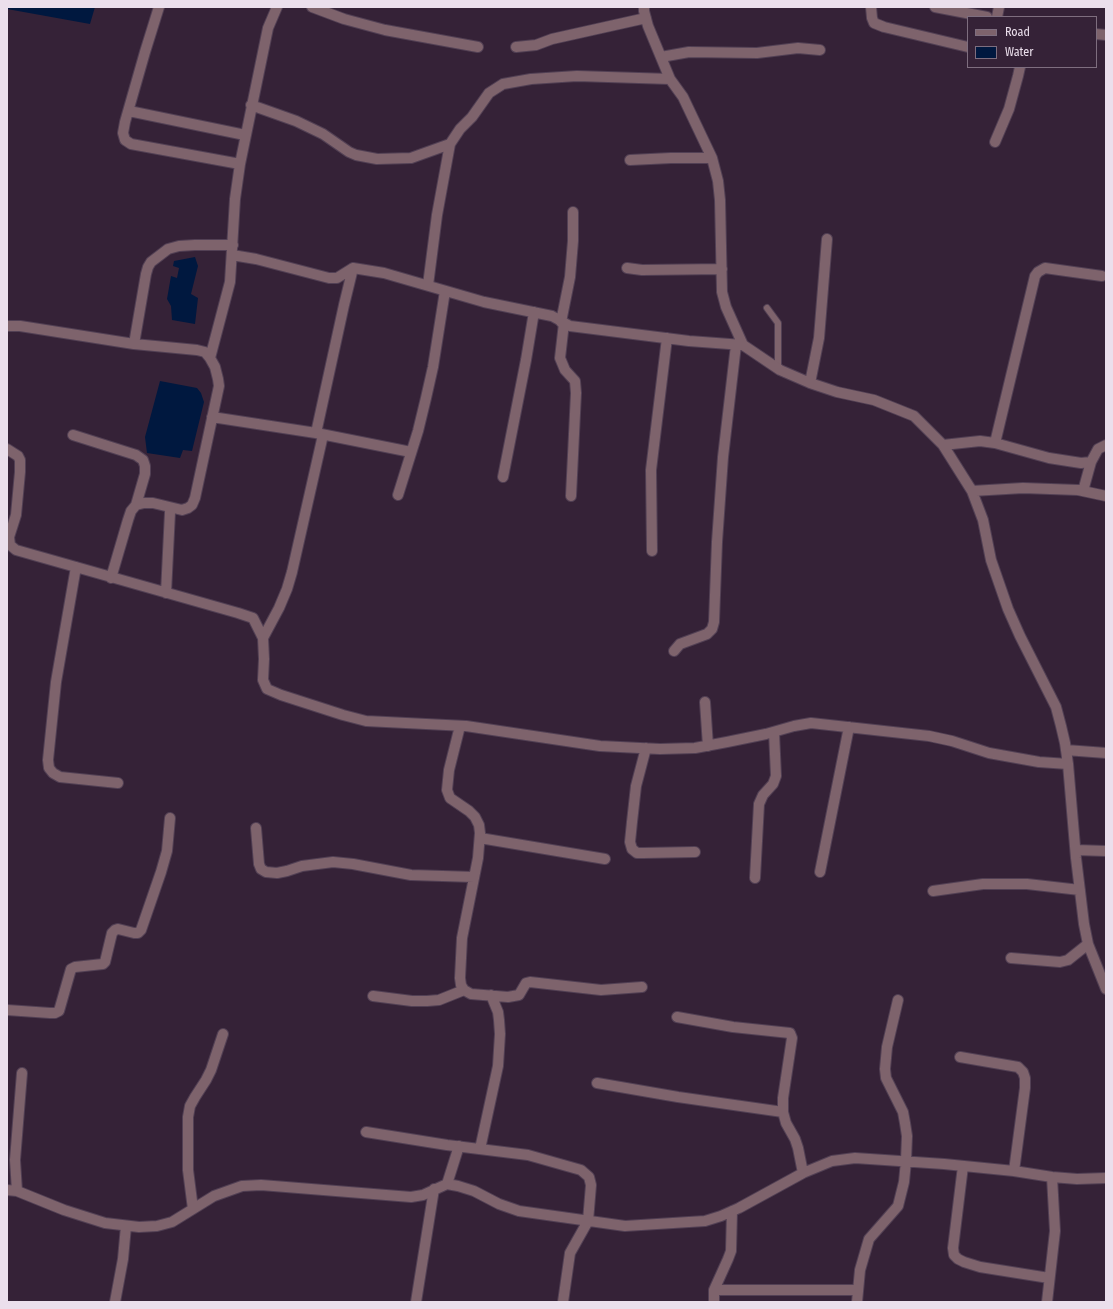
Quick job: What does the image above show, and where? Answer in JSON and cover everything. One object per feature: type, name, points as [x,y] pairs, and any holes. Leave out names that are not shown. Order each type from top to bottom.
[{"type":"street","points":[[159,7],[144,52],[123,133],[125,140],[131,144],[240,164]]},
{"type":"street","points":[[210,358],[230,282],[235,199],[245,136],[268,28],[277,7]]},
{"type":"street","points":[[312,7],[344,19],[385,30],[478,47]]},
{"type":"street","points":[[644,7],[646,18],[670,78],[683,96],[712,158],[718,181],[720,200],[722,292],[739,345],[723,457],[717,542],[714,622],[712,629],[707,634],[680,644],[674,651]]},
{"type":"street","points":[[871,7],[874,23],[967,47]]},
{"type":"street","points":[[935,7],[982,16]]},
{"type":"street","points":[[516,47],[536,45],[552,39],[646,18]]},
{"type":"street","points":[[661,57],[689,52],[757,53],[788,48],[820,50]]},
{"type":"street","points":[[995,142],[1009,109],[1020,68]]},
{"type":"street","points":[[428,285],[437,215],[450,144],[460,129],[490,93],[503,84],[531,79],[577,76],[670,78]]},
{"type":"street","points":[[251,105],[296,121],[323,134],[345,150],[356,155],[377,158],[411,158],[450,144]]},
{"type":"street","points":[[129,111],[245,136]]},
{"type":"street","points":[[630,160],[712,158]]},
{"type":"street","points":[[571,496],[576,381],[565,370],[560,358],[562,322],[571,270],[574,241],[573,212]]},
{"type":"street","points":[[810,383],[818,338],[827,239]]},
{"type":"street","points":[[134,344],[146,274],[151,262],[168,249],[179,246],[232,250],[256,259],[330,278],[337,278],[354,268],[384,273],[484,302],[552,316],[570,326],[739,345],[778,369],[810,383],[838,392],[874,400],[914,416],[943,445],[972,491],[983,520],[991,560],[1008,610],[1056,707],[1068,764],[1080,890],[1088,944],[1106,989]]},
{"type":"street","points":[[263,638],[279,608],[290,578],[320,434],[344,305],[354,268]]},
{"type":"street","points":[[627,268],[642,270],[722,269]]},
{"type":"street","points":[[994,443],[1035,276],[1038,272],[1045,268],[1102,276]]},
{"type":"street","points":[[398,495],[418,431],[433,366],[445,291]]},
{"type":"street","points":[[503,477],[534,312]]},
{"type":"street","points":[[7,326],[20,326],[134,344],[197,350],[204,352],[210,358],[215,367],[218,378],[218,386],[195,498],[192,505],[182,510],[153,503],[136,505]]},
{"type":"street","points":[[652,551],[651,470],[667,338]]},
{"type":"street","points":[[212,417],[320,434],[411,452]]},
{"type":"street","points":[[73,435],[136,455],[143,460],[145,466],[145,474],[136,505],[131,511],[111,578]]},
{"type":"street","points":[[943,445],[980,441],[994,443],[1049,458],[1081,463],[1090,462]]},
{"type":"street","points":[[1083,491],[1090,462],[1098,449],[1106,445]]},
{"type":"street","points":[[7,449],[18,456],[20,460],[16,515],[9,538],[10,545],[16,550],[253,618],[263,638],[263,680],[267,689],[343,715],[366,720],[460,726],[600,746],[646,748],[694,748],[708,746],[811,723],[929,736],[952,741],[989,753],[1039,762],[1068,764]]},
{"type":"street","points":[[972,491],[1023,488],[1078,490],[1106,496]]},
{"type":"street","points":[[166,593],[170,512],[172,508]]},
{"type":"street","points":[[76,567],[56,682],[48,760],[49,768],[53,773],[60,777],[118,783]]},
{"type":"street","points":[[705,702],[708,746]]},
{"type":"street","points":[[460,726],[449,770],[447,790],[450,798],[475,817],[479,825],[480,838],[478,858],[462,938],[460,978],[461,985],[464,990],[471,994],[508,997],[519,995],[526,983],[530,982],[601,990],[642,987]]},
{"type":"street","points":[[820,872],[849,727]]},
{"type":"street","points":[[755,878],[759,804],[763,795],[773,784],[776,776],[774,732]]},
{"type":"street","points":[[646,748],[636,786],[630,842],[632,849],[637,853],[643,854],[696,852]]},
{"type":"street","points":[[1066,750],[1106,752]]},
{"type":"street","points":[[7,1010],[50,1013],[59,1011],[71,969],[75,967],[103,964],[105,962],[112,933],[115,930],[118,929],[134,933],[141,930],[161,872],[166,851],[170,818]]},
{"type":"street","points":[[256,828],[259,864],[261,869],[266,872],[277,873],[302,866],[333,862],[353,864],[411,875],[474,877]]},
{"type":"street","points":[[480,838],[605,859]]},
{"type":"street","points":[[1076,850],[1106,851]]},
{"type":"street","points":[[932,891],[983,884],[1027,884],[1080,890]]},
{"type":"street","points":[[1011,958],[1060,962],[1068,960],[1088,944]]},
{"type":"street","points":[[373,996],[412,1001],[427,1001],[439,1000],[464,990]]},
{"type":"street","points":[[480,1149],[498,1066],[500,1034],[499,1020],[498,1012],[491,996]]},
{"type":"street","points":[[857,1302],[860,1270],[869,1239],[898,1206],[904,1182],[907,1136],[903,1112],[889,1087],[885,1069],[887,1048],[898,1000]]},
{"type":"street","points":[[677,1017],[733,1027],[790,1033],[792,1038],[783,1098],[783,1112],[786,1123],[798,1148],[803,1173]]},
{"type":"street","points":[[193,1209],[188,1170],[188,1117],[190,1106],[211,1070],[223,1034]]},
{"type":"street","points":[[960,1057],[1018,1067],[1023,1072],[1025,1078],[1025,1088],[1014,1171]]},
{"type":"street","points":[[22,1073],[12,1190],[64,1210],[105,1223],[126,1226],[156,1226],[172,1222],[214,1196],[242,1186],[261,1185],[411,1197],[423,1195],[447,1184],[474,1191],[499,1204],[519,1211],[624,1226],[705,1221],[732,1211],[803,1173],[832,1161],[855,1158],[963,1166],[1077,1179],[1106,1178]]},
{"type":"street","points":[[597,1083],[678,1097],[783,1112]]},
{"type":"street","points":[[366,1132],[528,1155],[581,1170],[588,1177],[591,1185],[588,1221],[570,1253],[563,1302]]},
{"type":"street","points":[[447,1184],[459,1146]]},
{"type":"street","points":[[963,1166],[953,1248],[954,1255],[964,1262],[980,1267],[1049,1278]]},
{"type":"street","points":[[1046,1302],[1055,1231],[1052,1177]]},
{"type":"street","points":[[416,1302],[434,1189]]},
{"type":"street","points":[[714,1302],[714,1290],[730,1251],[732,1211]]},
{"type":"street","points":[[115,1302],[123,1259],[126,1226]]},
{"type":"street","points":[[714,1290],[858,1290]]},
{"type":"lane","points":[[767,308],[778,324],[778,369]]},
{"type":"water","points":[[7,7],[95,7],[90,24],[7,9]]},
{"type":"water","points":[[195,257],[198,266],[191,294],[198,298],[195,324],[172,320],[171,306],[167,299],[171,276],[177,278],[179,268],[173,266],[174,261]]},
{"type":"water","points":[[160,381],[197,388],[201,393],[204,402],[192,451],[183,450],[180,458],[147,453],[145,437]]}]
